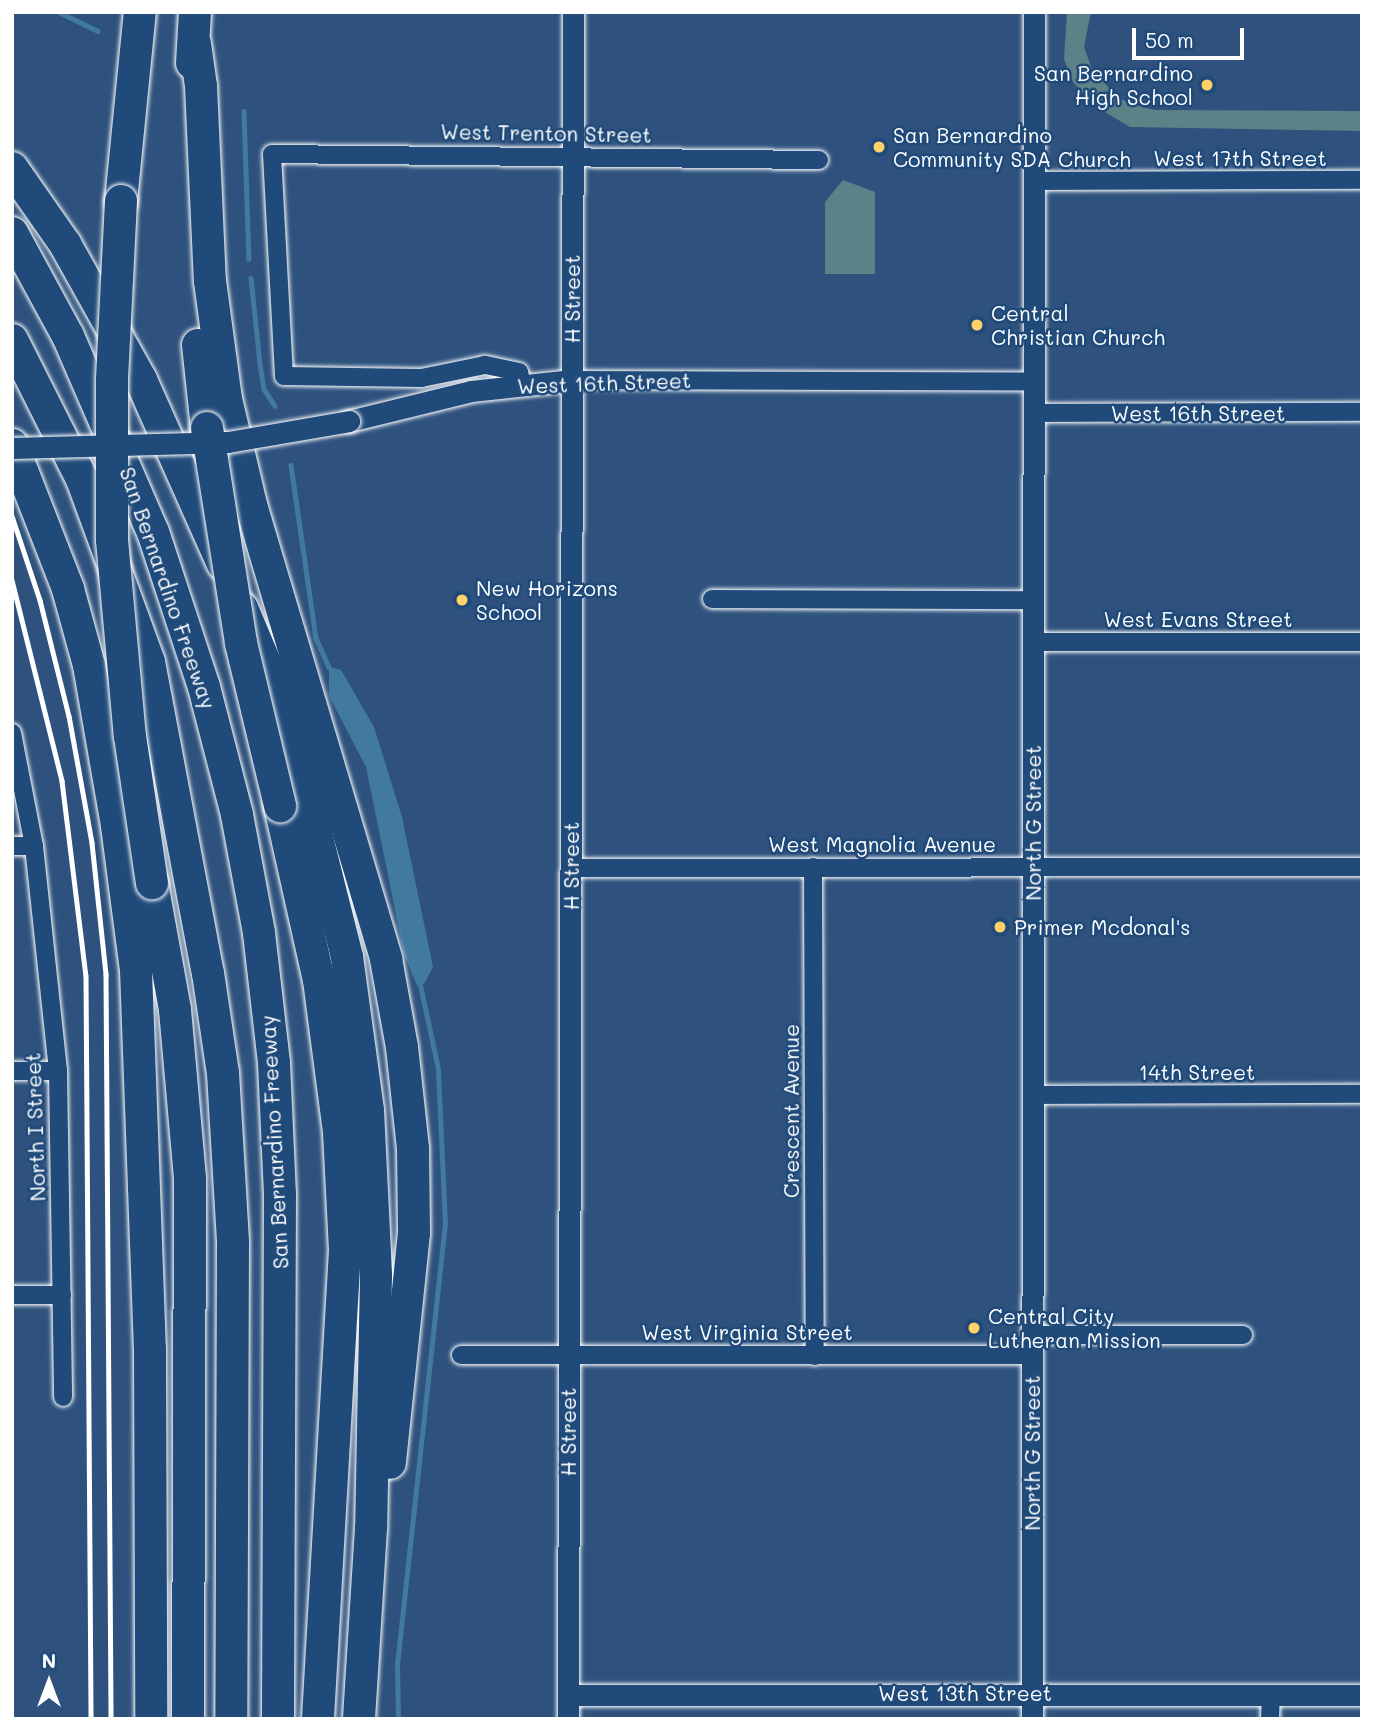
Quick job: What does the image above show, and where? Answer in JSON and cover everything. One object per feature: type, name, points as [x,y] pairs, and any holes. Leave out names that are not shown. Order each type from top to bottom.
[{"type":"highway","points":[[140,12],[121,201],[112,380],[112,540],[130,736],[152,883],[175,1010],[187,1120],[192,1256],[188,1719]]},
{"type":"highway","points":[[195,12],[210,281],[226,399],[251,505],[386,959],[402,1046],[413,1149],[414,1233],[383,1517],[371,1528]]},
{"type":"highway","points":[[195,44],[188,87],[195,319],[207,428],[242,643],[319,980],[339,1132],[345,1250],[318,1719]]},
{"type":"highway","points":[[12,168],[65,244],[141,380],[285,710],[346,957],[368,1110],[376,1275],[371,1528],[359,1719]]},
{"type":"highway","name":"San Bernardino Freeway","points":[[12,233],[74,349],[153,532],[204,687],[237,814],[254,907],[274,1063],[280,1194],[278,1719]]},
{"type":"highway","name":"San Bernardino Freeway","points":[[12,340],[82,479],[149,662],[208,973],[223,1073],[233,1243],[231,1719]]},
{"type":"highway","points":[[12,447],[68,589],[89,665],[117,826],[142,1039],[150,1349],[150,1719]]},
{"type":"highway","points":[[150,1349],[175,1010]]},
{"type":"street","name":"H Street","points":[[568,1719],[573,12]]},
{"type":"street","name":"North G Street","points":[[1032,1719],[1034,12]]},
{"type":"street","name":"West Trenton Street","points":[[522,384],[519,372],[485,365],[421,378],[284,376],[272,154],[819,160]]},
{"type":"street","name":"West 17th Street","points":[[1034,181],[1362,180]]},
{"type":"street","name":"West 16th Street","points":[[12,447],[228,442],[349,421],[471,391],[572,380],[1034,382]]},
{"type":"street","name":"West 16th Street","points":[[1034,413],[1362,412]]},
{"type":"street","points":[[712,599],[1034,600]]},
{"type":"street","name":"West Evans Street","points":[[1033,642],[1362,642]]},
{"type":"street","name":"North I Street","points":[[12,733],[33,846],[58,1071],[63,1397]]},
{"type":"street","points":[[12,846],[33,846]]},
{"type":"street","name":"Crescent Avenue","points":[[813,867],[815,1356]]},
{"type":"street","name":"West Magnolia Avenue","points":[[570,869],[1362,867]]},
{"type":"street","points":[[12,1071],[58,1071]]},
{"type":"street","name":"14th Street","points":[[1033,1095],[1362,1094]]},
{"type":"street","points":[[12,1295],[62,1295]]},
{"type":"street","name":"West Virginia Street","points":[[461,1355],[815,1356],[1243,1335]]},
{"type":"street","points":[[1270,1694],[1270,1719]]},
{"type":"street","name":"West 13th Street","points":[[568,1695],[1362,1695]]},
{"type":"green space","points":[[1067,12],[1091,12],[1084,47],[1092,69],[1118,98],[1135,105],[1155,110],[1362,111],[1362,131],[1130,127],[1093,105],[1073,82],[1064,59]]},
{"type":"green space","points":[[843,180],[875,192],[875,274],[825,274],[825,202]]},
{"type":"water","points":[[329,667],[341,670],[374,727],[402,817],[433,967],[424,984],[417,986],[404,954],[366,767],[329,696]]},
{"type":"waterway","points":[[59,12],[98,31]]},
{"type":"waterway","points":[[244,111],[249,259]]},
{"type":"waterway","points":[[251,278],[264,389],[275,406]]},
{"type":"waterway","points":[[291,465],[316,638],[329,667]]},
{"type":"waterway","points":[[398,1719],[397,1665],[445,1225],[438,1069],[420,985]]},
{"type":"railway","points":[[12,516],[40,600],[69,716],[92,843],[106,975],[111,1719]]},
{"type":"railway","points":[[12,580],[62,781],[86,976],[91,1719]]},
{"type":"place","name":"San Bernardino High School","points":[[1207,85]]},
{"type":"place","name":"San Bernardino Community SDA Church","points":[[879,147]]},
{"type":"place","name":"Central Christian Church","points":[[977,325]]},
{"type":"place","name":"New Horizons School","points":[[462,600]]},
{"type":"place","name":"Primer Mcdonal's","points":[[1000,927]]},
{"type":"place","name":"Central City Lutheran Mission","points":[[974,1328]]}]
